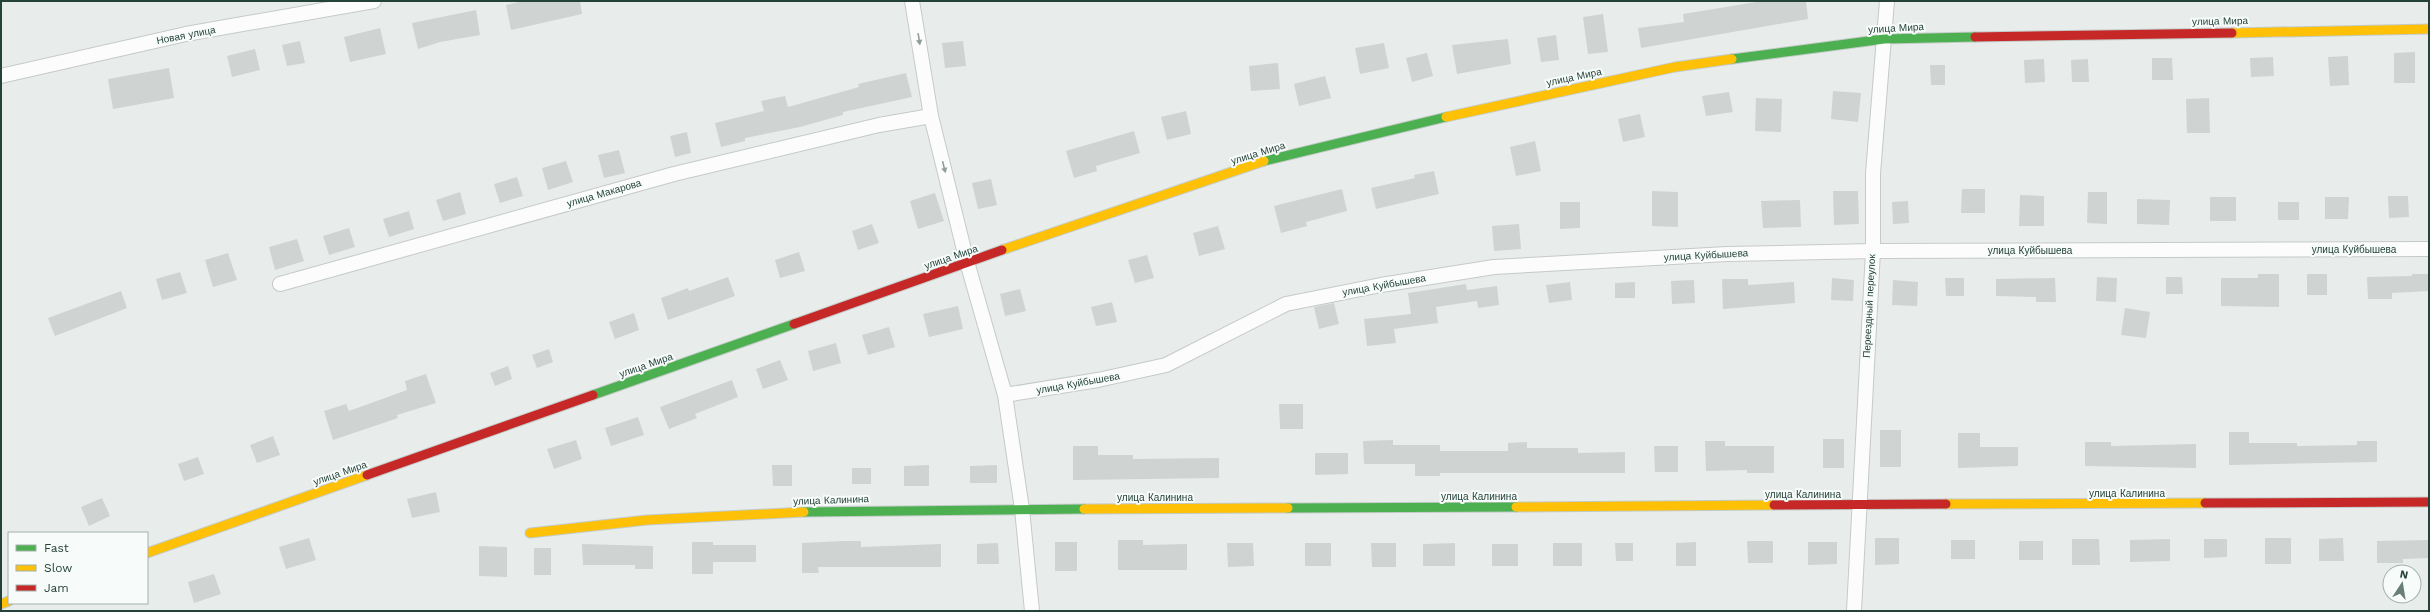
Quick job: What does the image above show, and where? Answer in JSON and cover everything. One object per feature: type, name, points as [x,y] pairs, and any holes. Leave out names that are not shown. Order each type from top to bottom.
[{"type":"street","name":"Новая улица","points":[[1,76],[186,34],[374,1]]},
{"type":"street","points":[[912,1],[932,116],[967,262],[1005,395],[1022,509],[1032,611]]},
{"type":"street","name":"Переездный переулок","points":[[1854,611],[1858,505],[1873,251],[1874,173],[1887,1]]},
{"type":"street","name":"улица Мира","points":[[148,553],[967,262],[1268,160],[1434,119],[1674,67],[1884,39],[2429,29]]},
{"type":"street","name":"улица Макарова","points":[[280,284],[674,174],[879,125],[932,116]]},
{"type":"street","name":"улица Куйбышева","points":[[1005,395],[1105,379],[1166,365],[1286,304],[1382,285],[1494,267],[1727,254],[1873,251],[2429,249]]},
{"type":"street","name":"улица Калинина","points":[[530,533],[647,520],[839,510],[2429,502]]},
{"type":"street","points":[[1,604],[3,611]]},
{"type":"building","points":[[523,1],[580,1],[582,14],[511,30],[506,5]]},
{"type":"building","points":[[1762,1],[1806,1],[1808,19],[1641,48],[1638,28],[1684,22],[1683,14]]},
{"type":"building","points":[[476,10],[480,35],[440,42],[418,49],[412,23]]},
{"type":"building","points":[[1603,14],[1608,52],[1588,54],[1583,17]]},
{"type":"building","points":[[380,28],[386,54],[350,62],[344,37]]},
{"type":"building","points":[[1556,35],[1559,60],[1541,62],[1537,38]]},
{"type":"building","points":[[1508,39],[1511,64],[1457,74],[1452,45]]},
{"type":"building","points":[[300,41],[305,63],[287,66],[282,45]]},
{"type":"building","points":[[963,41],[966,66],[945,68],[942,43]]},
{"type":"building","points":[[1384,43],[1389,68],[1360,74],[1355,48]]},
{"type":"building","points":[[255,49],[260,70],[232,77],[227,56]]},
{"type":"building","points":[[2415,52],[2415,83],[2394,83],[2394,53]]},
{"type":"building","points":[[1427,53],[1433,76],[1412,82],[1406,58]]},
{"type":"building","points":[[2348,56],[2349,85],[2330,86],[2328,57]]},
{"type":"building","points":[[2273,57],[2274,76],[2251,77],[2250,58]]},
{"type":"building","points":[[2152,58],[2172,58],[2173,80],[2152,80]]},
{"type":"building","points":[[2044,59],[2045,82],[2025,83],[2024,60]]},
{"type":"building","points":[[2088,59],[2089,82],[2072,82],[2071,60]]},
{"type":"building","points":[[1278,63],[1280,89],[1251,91],[1249,66]]},
{"type":"building","points":[[1930,65],[1945,65],[1945,85],[1931,85]]},
{"type":"building","points":[[169,68],[174,98],[113,109],[108,79]]},
{"type":"building","points":[[906,73],[912,97],[843,112],[843,115],[800,127],[745,138],[745,141],[721,147],[715,123],[764,111],[761,101],[785,96],[788,107],[859,87],[858,84]]},
{"type":"building","points":[[1325,76],[1331,98],[1299,106],[1294,84]]},
{"type":"building","points":[[1833,91],[1861,93],[1858,122],[1831,119]]},
{"type":"building","points":[[1729,92],[1733,112],[1706,116],[1702,96]]},
{"type":"building","points":[[1756,98],[1782,99],[1781,132],[1755,131]]},
{"type":"building","points":[[2209,98],[2210,133],[2187,133],[2186,99]]},
{"type":"building","points":[[1186,111],[1191,134],[1167,140],[1161,117]]},
{"type":"building","points":[[1640,114],[1645,137],[1623,142],[1618,119]]},
{"type":"building","points":[[1134,131],[1140,153],[1096,166],[1097,171],[1074,178],[1066,151]]},
{"type":"building","points":[[687,132],[691,153],[675,157],[670,136]]},
{"type":"building","points":[[1535,141],[1541,171],[1516,176],[1510,147]]},
{"type":"building","points":[[619,150],[625,173],[604,178],[598,155]]},
{"type":"building","points":[[566,161],[573,182],[548,190],[542,168]]},
{"type":"building","points":[[1434,171],[1439,194],[1376,209],[1371,188],[1415,178],[1414,175]]},
{"type":"building","points":[[517,177],[523,196],[500,203],[494,184]]},
{"type":"building","points":[[991,179],[997,205],[978,209],[972,183]]},
{"type":"building","points":[[1342,189],[1347,211],[1306,222],[1307,226],[1281,233],[1274,206]]},
{"type":"building","points":[[1962,189],[1985,189],[1985,213],[1961,213]]},
{"type":"building","points":[[1652,191],[1678,192],[1678,227],[1652,226]]},
{"type":"building","points":[[1833,191],[1858,191],[1859,224],[1834,225]]},
{"type":"building","points":[[460,192],[466,214],[443,221],[436,200]]},
{"type":"building","points":[[2088,192],[2107,192],[2107,224],[2087,223]]},
{"type":"building","points":[[935,193],[944,221],[918,229],[910,201]]},
{"type":"building","points":[[2020,195],[2044,196],[2044,226],[2019,226]]},
{"type":"building","points":[[2388,196],[2408,196],[2409,217],[2389,218]]},
{"type":"building","points":[[2210,197],[2236,197],[2236,221],[2210,221]]},
{"type":"building","points":[[2325,197],[2349,197],[2348,219],[2325,219]]},
{"type":"building","points":[[2137,199],[2170,200],[2169,225],[2137,224]]},
{"type":"building","points":[[1800,200],[1801,227],[1763,228],[1761,201]]},
{"type":"building","points":[[1908,201],[1909,223],[1893,224],[1892,202]]},
{"type":"building","points":[[1560,202],[1580,202],[1580,228],[1560,229]]},
{"type":"building","points":[[2278,202],[2299,202],[2299,220],[2278,220]]},
{"type":"building","points":[[409,211],[414,229],[389,237],[383,219]]},
{"type":"building","points":[[872,224],[879,243],[858,250],[852,231]]},
{"type":"building","points":[[1519,224],[1521,249],[1494,251],[1492,226]]},
{"type":"building","points":[[1218,226],[1225,249],[1199,256],[1193,233]]},
{"type":"building","points":[[349,228],[355,247],[329,255],[323,236]]},
{"type":"building","points":[[297,239],[304,261],[275,270],[269,247]]},
{"type":"building","points":[[799,252],[805,271],[780,278],[775,260]]},
{"type":"building","points":[[228,253],[237,280],[213,287],[205,260]]},
{"type":"building","points":[[1147,255],[1154,278],[1135,283],[1128,260]]},
{"type":"building","points":[[180,272],[187,293],[162,300],[156,279]]},
{"type":"building","points":[[2258,274],[2279,274],[2279,307],[2221,306],[2221,278],[2258,278]]},
{"type":"building","points":[[2307,274],[2327,274],[2327,295],[2307,295]]},
{"type":"building","points":[[2412,274],[2429,274],[2429,291],[2392,293],[2392,299],[2368,299],[2367,277],[2412,276]]},
{"type":"building","points":[[728,277],[735,296],[668,320],[661,298],[688,288],[689,291]]},
{"type":"building","points":[[2097,277],[2117,278],[2116,302],[2096,301]]},
{"type":"building","points":[[2166,277],[2182,277],[2183,294],[2166,294]]},
{"type":"building","points":[[1832,278],[1854,280],[1853,301],[1831,300]]},
{"type":"building","points":[[1945,278],[1964,278],[1964,296],[1946,296]]},
{"type":"building","points":[[2055,278],[2056,302],[2036,302],[2036,297],[1996,296],[1996,279]]},
{"type":"building","points":[[1722,279],[1748,279],[1748,285],[1794,282],[1795,303],[1723,309]]},
{"type":"building","points":[[1694,280],[1695,303],[1672,304],[1671,281]]},
{"type":"building","points":[[1893,280],[1918,282],[1917,306],[1892,305]]},
{"type":"building","points":[[1570,282],[1572,300],[1549,303],[1546,285]]},
{"type":"building","points":[[1635,282],[1635,298],[1615,298],[1615,283]]},
{"type":"building","points":[[1466,284],[1467,290],[1497,286],[1499,305],[1478,308],[1477,301],[1436,307],[1438,323],[1394,329],[1396,343],[1367,346],[1364,319],[1411,314],[1408,293]]},
{"type":"building","points":[[1020,289],[1026,311],[1005,316],[1000,294]]},
{"type":"building","points":[[121,291],[127,308],[55,336],[48,318]]},
{"type":"building","points":[[1112,302],[1117,322],[1096,326],[1091,307]]},
{"type":"building","points":[[1334,303],[1339,324],[1319,329],[1314,307]]},
{"type":"building","points":[[958,306],[963,329],[929,337],[923,314]]},
{"type":"building","points":[[2125,308],[2150,312],[2146,338],[2121,335]]},
{"type":"building","points":[[634,313],[639,330],[615,339],[609,322]]},
{"type":"building","points":[[889,327],[895,347],[868,355],[862,335]]},
{"type":"building","points":[[836,343],[841,363],[813,371],[808,351]]},
{"type":"building","points":[[549,349],[553,362],[537,368],[532,355]]},
{"type":"building","points":[[780,360],[788,380],[763,389],[756,369]]},
{"type":"building","points":[[508,366],[512,379],[495,386],[490,373]]},
{"type":"building","points":[[426,374],[436,403],[397,415],[398,418],[333,440],[324,411],[346,404],[349,411],[407,390],[405,381]]},
{"type":"building","points":[[732,380],[738,397],[695,414],[697,418],[669,429],[660,407]]},
{"type":"building","points":[[1279,404],[1303,404],[1303,429],[1280,429]]},
{"type":"building","points":[[638,417],[644,435],[611,446],[605,428]]},
{"type":"building","points":[[1880,430],[1901,430],[1901,467],[1880,467]]},
{"type":"building","points":[[2229,432],[2249,432],[2249,443],[2297,443],[2297,446],[2357,445],[2357,441],[2377,441],[2377,462],[2229,465]]},
{"type":"building","points":[[1958,433],[1980,433],[1980,447],[2018,447],[2018,466],[1958,468]]},
{"type":"building","points":[[273,436],[280,455],[257,463],[250,445]]},
{"type":"building","points":[[1823,439],[1844,439],[1844,468],[1823,468]]},
{"type":"building","points":[[576,440],[582,459],[554,469],[547,449]]},
{"type":"building","points":[[1393,440],[1393,445],[1440,445],[1440,451],[1508,451],[1508,443],[1527,442],[1527,448],[1578,448],[1578,453],[1625,452],[1625,473],[1440,473],[1440,476],[1415,476],[1415,464],[1364,464],[1363,441]]},
{"type":"building","points":[[1705,441],[1725,441],[1725,446],[1774,446],[1774,473],[1747,473],[1747,470],[1706,471]]},
{"type":"building","points":[[2085,442],[2111,442],[2111,446],[2196,444],[2196,468],[2085,466]]},
{"type":"building","points":[[1073,446],[1098,446],[1098,455],[1133,455],[1133,459],[1219,458],[1219,478],[1073,480]]},
{"type":"building","points":[[1654,446],[1678,446],[1678,472],[1655,472]]},
{"type":"building","points":[[1315,453],[1348,453],[1348,474],[1315,475]]},
{"type":"building","points":[[198,457],[204,474],[184,481],[178,464]]},
{"type":"building","points":[[772,465],[792,465],[792,486],[773,486]]},
{"type":"building","points":[[929,465],[929,486],[904,486],[904,466]]},
{"type":"building","points":[[997,465],[997,483],[970,483],[970,466]]},
{"type":"building","points":[[852,468],[871,468],[871,484],[852,484]]},
{"type":"building","points":[[436,492],[440,512],[412,518],[407,499]]},
{"type":"building","points":[[102,498],[110,516],[89,526],[81,507]]},
{"type":"building","points":[[309,538],[316,560],[286,569],[279,547]]},
{"type":"building","points":[[1875,538],[1899,538],[1899,564],[1875,565]]},
{"type":"building","points":[[2265,538],[2291,538],[2291,564],[2265,564]]},
{"type":"building","points":[[2343,538],[2344,561],[2319,561],[2319,539]]},
{"type":"building","points":[[2072,539],[2099,539],[2100,565],[2072,565]]},
{"type":"building","points":[[2170,539],[2170,561],[2130,562],[2130,540]]},
{"type":"building","points":[[2204,539],[2227,539],[2227,557],[2204,558]]},
{"type":"building","points":[[1118,540],[1143,540],[1143,545],[1187,544],[1187,570],[1118,570]]},
{"type":"building","points":[[1951,540],[1975,540],[1975,559],[1951,559]]},
{"type":"building","points":[[2429,540],[2429,558],[2403,559],[2403,563],[2377,563],[2377,541]]},
{"type":"building","points":[[861,541],[861,547],[941,544],[941,567],[818,567],[819,573],[802,573],[802,543]]},
{"type":"building","points":[[1747,541],[1773,541],[1773,563],[1748,563]]},
{"type":"building","points":[[2019,541],[2043,541],[2043,560],[2019,560]]},
{"type":"building","points":[[692,542],[713,542],[713,545],[756,545],[756,562],[713,562],[713,574],[692,574]]},
{"type":"building","points":[[1055,542],[1077,542],[1077,571],[1055,571]]},
{"type":"building","points":[[1696,542],[1696,566],[1676,566],[1676,543]]},
{"type":"building","points":[[1808,542],[1837,542],[1837,564],[1808,565]]},
{"type":"building","points":[[998,543],[999,564],[977,564],[977,544]]},
{"type":"building","points":[[1227,543],[1253,543],[1254,566],[1228,567]]},
{"type":"building","points":[[1305,543],[1331,543],[1331,566],[1305,566]]},
{"type":"building","points":[[1371,543],[1396,543],[1396,567],[1372,567]]},
{"type":"building","points":[[1455,543],[1455,566],[1423,566],[1423,544]]},
{"type":"building","points":[[1553,543],[1582,543],[1582,566],[1553,566]]},
{"type":"building","points":[[1615,543],[1633,543],[1633,561],[1616,561]]},
{"type":"building","points":[[582,544],[653,546],[653,569],[635,569],[635,565],[583,565]]},
{"type":"building","points":[[1492,544],[1518,544],[1518,566],[1492,566]]},
{"type":"building","points":[[479,546],[507,547],[507,577],[479,576]]},
{"type":"building","points":[[534,548],[551,548],[551,575],[534,575]]},
{"type":"building","points":[[214,574],[221,594],[194,603],[188,582]]},
{"type":"traffic: fast","points":[[1732,59],[1884,39],[1975,37]]},
{"type":"traffic: fast","points":[[1264,161],[1446,117]]},
{"type":"traffic: fast","points":[[593,395],[794,324]]},
{"type":"traffic: fast","points":[[1288,508],[1516,507]]},
{"type":"traffic: fast","points":[[804,512],[1084,509]]},
{"type":"traffic: slow","points":[[2232,33],[2429,29]]},
{"type":"traffic: slow","points":[[1446,117],[1675,67],[1732,59]]},
{"type":"traffic: slow","points":[[1002,250],[1264,161]]},
{"type":"traffic: slow","points":[[148,553],[367,475]]},
{"type":"traffic: slow","points":[[1946,504],[2205,503]]},
{"type":"traffic: slow","points":[[1516,507],[1774,505]]},
{"type":"traffic: slow","points":[[1084,509],[1288,508]]},
{"type":"traffic: slow","points":[[530,533],[647,520],[804,512]]},
{"type":"traffic: slow","points":[[1,604],[8,601]]},
{"type":"traffic: jam","points":[[1975,37],[2232,33]]},
{"type":"traffic: jam","points":[[794,324],[1002,250]]},
{"type":"traffic: jam","points":[[367,475],[593,395]]},
{"type":"traffic: jam","points":[[2205,503],[2429,502]]},
{"type":"traffic: jam","points":[[1774,505],[1946,504]]}]
